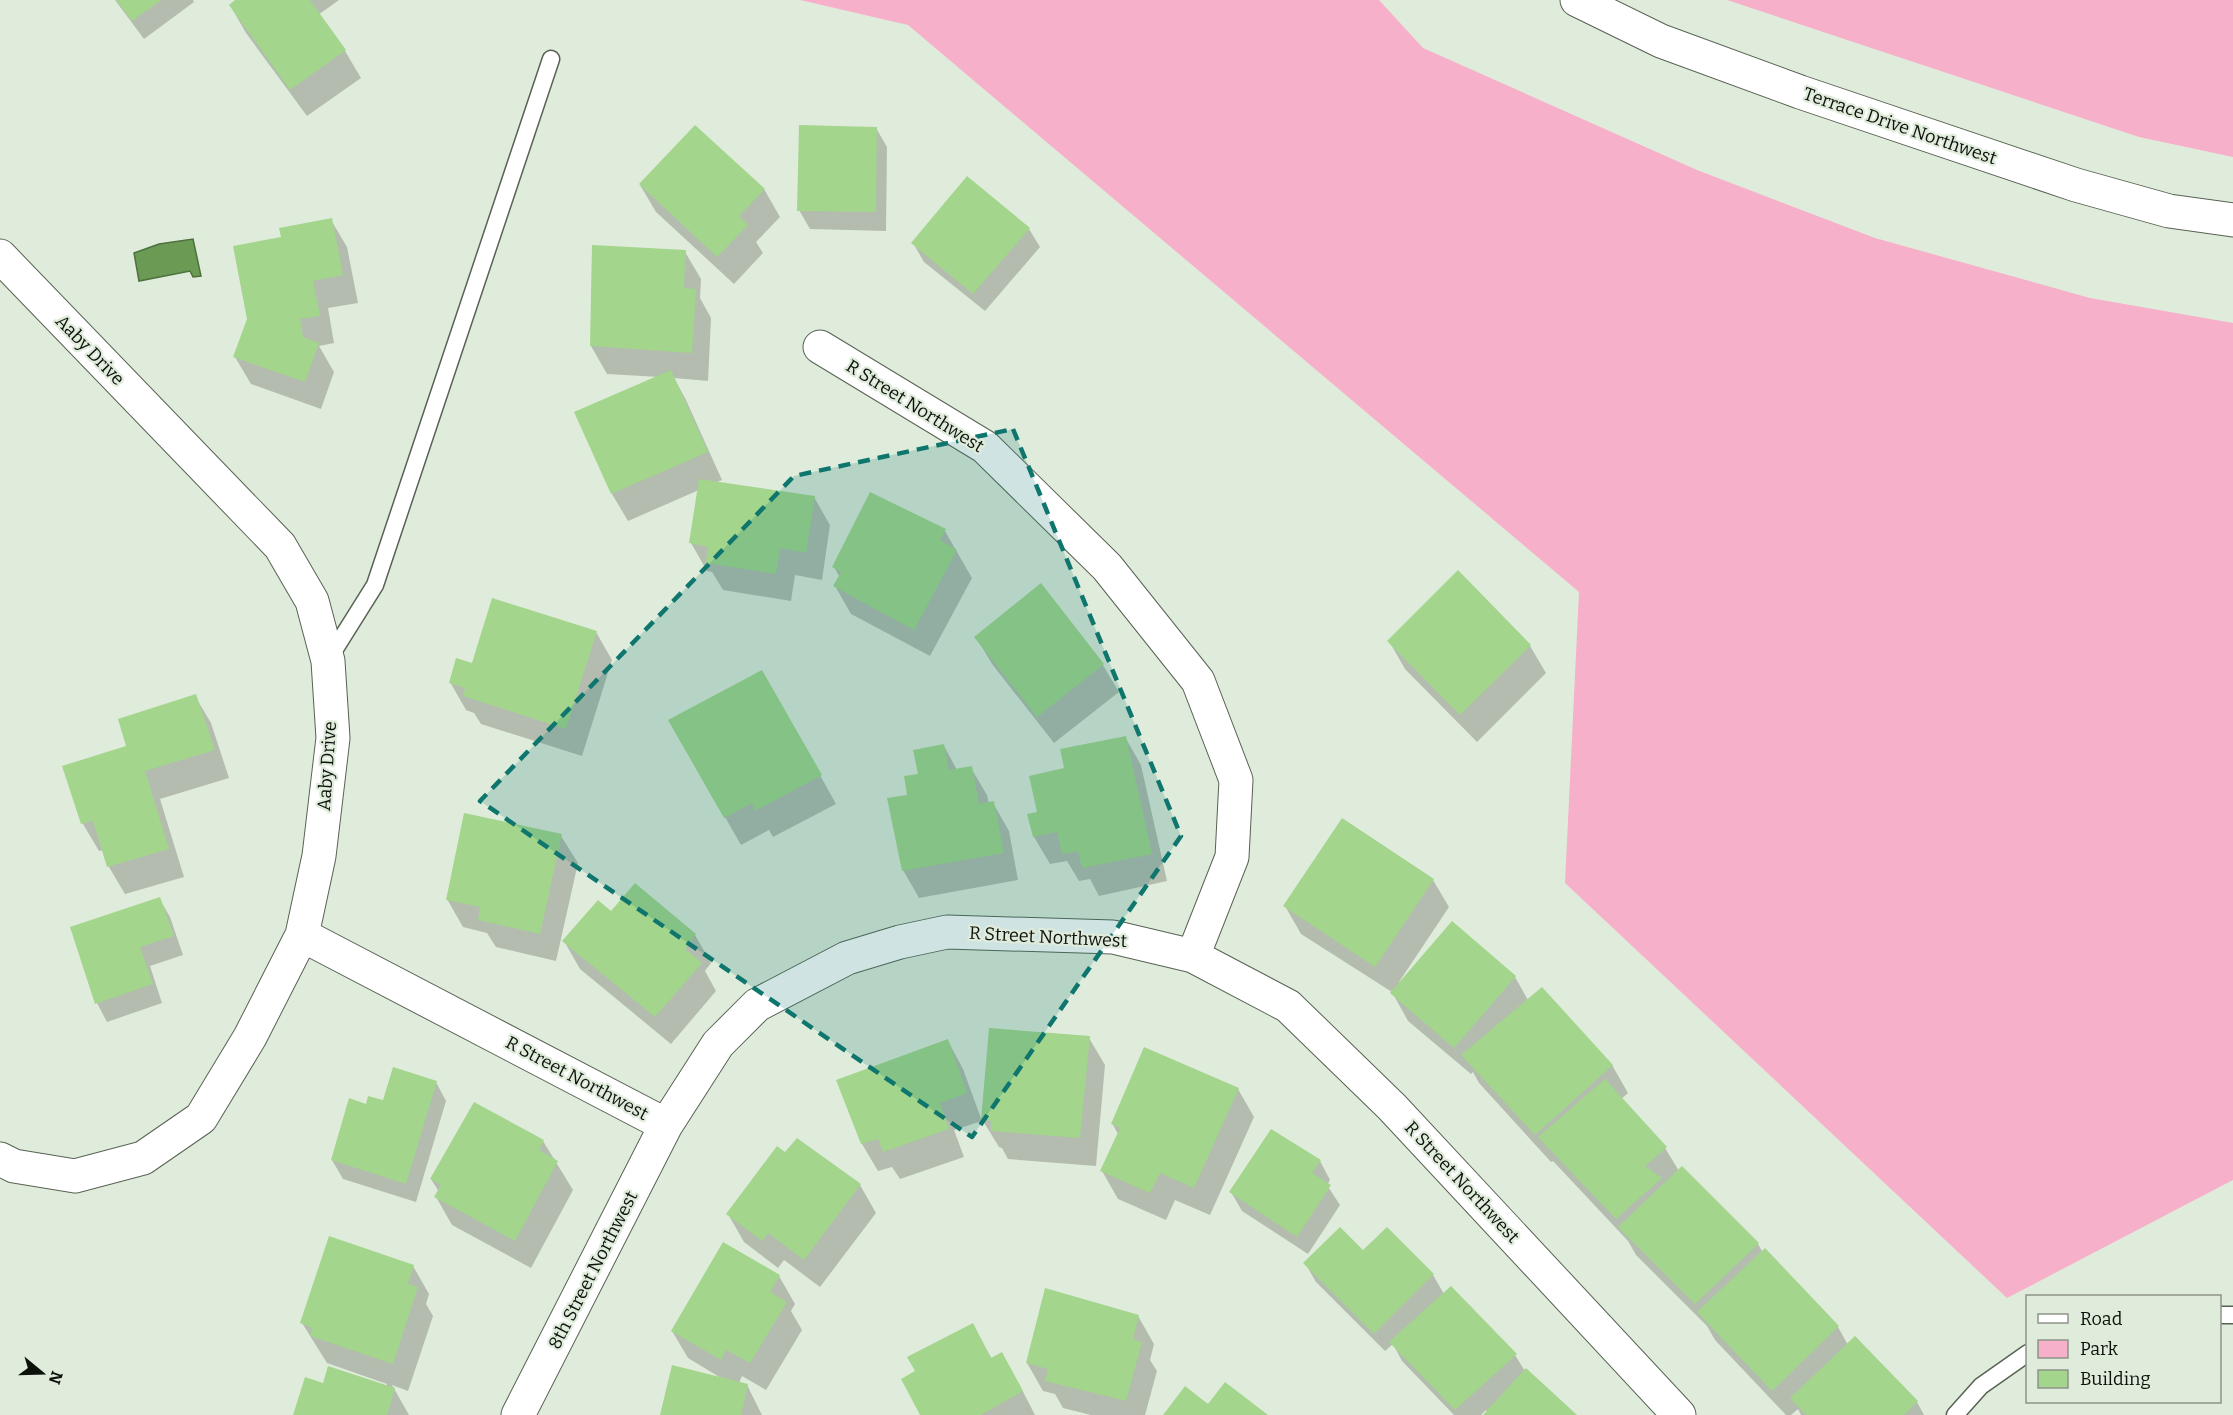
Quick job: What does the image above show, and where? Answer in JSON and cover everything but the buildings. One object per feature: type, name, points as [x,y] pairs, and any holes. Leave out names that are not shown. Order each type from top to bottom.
[{"type":"street","name":"Terrace Drive Northwest","points":[[1577,0],[1661,41],[1800,93],[2065,182],[2169,211],[2233,220]]},
{"type":"street","name":"Aaby Drive","points":[[0,256],[280,546],[312,602],[328,661],[333,738],[319,856],[302,935],[250,1037],[201,1118],[143,1158],[75,1176],[14,1166],[0,1159]]},
{"type":"street","name":"R Street Northwest","points":[[820,347],[984,447],[1107,567],[1198,681],[1236,780],[1232,857],[1193,956]]},
{"type":"street","name":"R Street Northwest","points":[[302,935],[666,1125],[718,1044],[757,1005],[847,958],[900,942],[947,932],[1113,937],[1193,956],[1288,1006],[1392,1107],[1679,1415]]},
{"type":"street","name":"8th Street Northwest","points":[[518,1415],[666,1125]]},
{"type":"lane","points":[[328,661],[375,585],[551,59]]},
{"type":"lane","points":[[1955,1415],[1981,1386],[2026,1354]]},
{"type":"highlighted area","points":[[1013,429],[1181,836],[972,1137],[480,801],[794,476]]},
{"type":"green space","points":[[800,0],[1379,0],[1423,48],[1697,170],[1875,238],[2090,298],[2233,323],[2233,1180],[2007,1298],[1565,883],[1579,592],[908,25]]},
{"type":"green space","points":[[1727,0],[2233,0],[2233,157],[2139,137]]},
{"type":"shaded area","points":[[193,239],[201,276],[193,277],[190,271],[139,281],[134,253],[159,244]]}]
